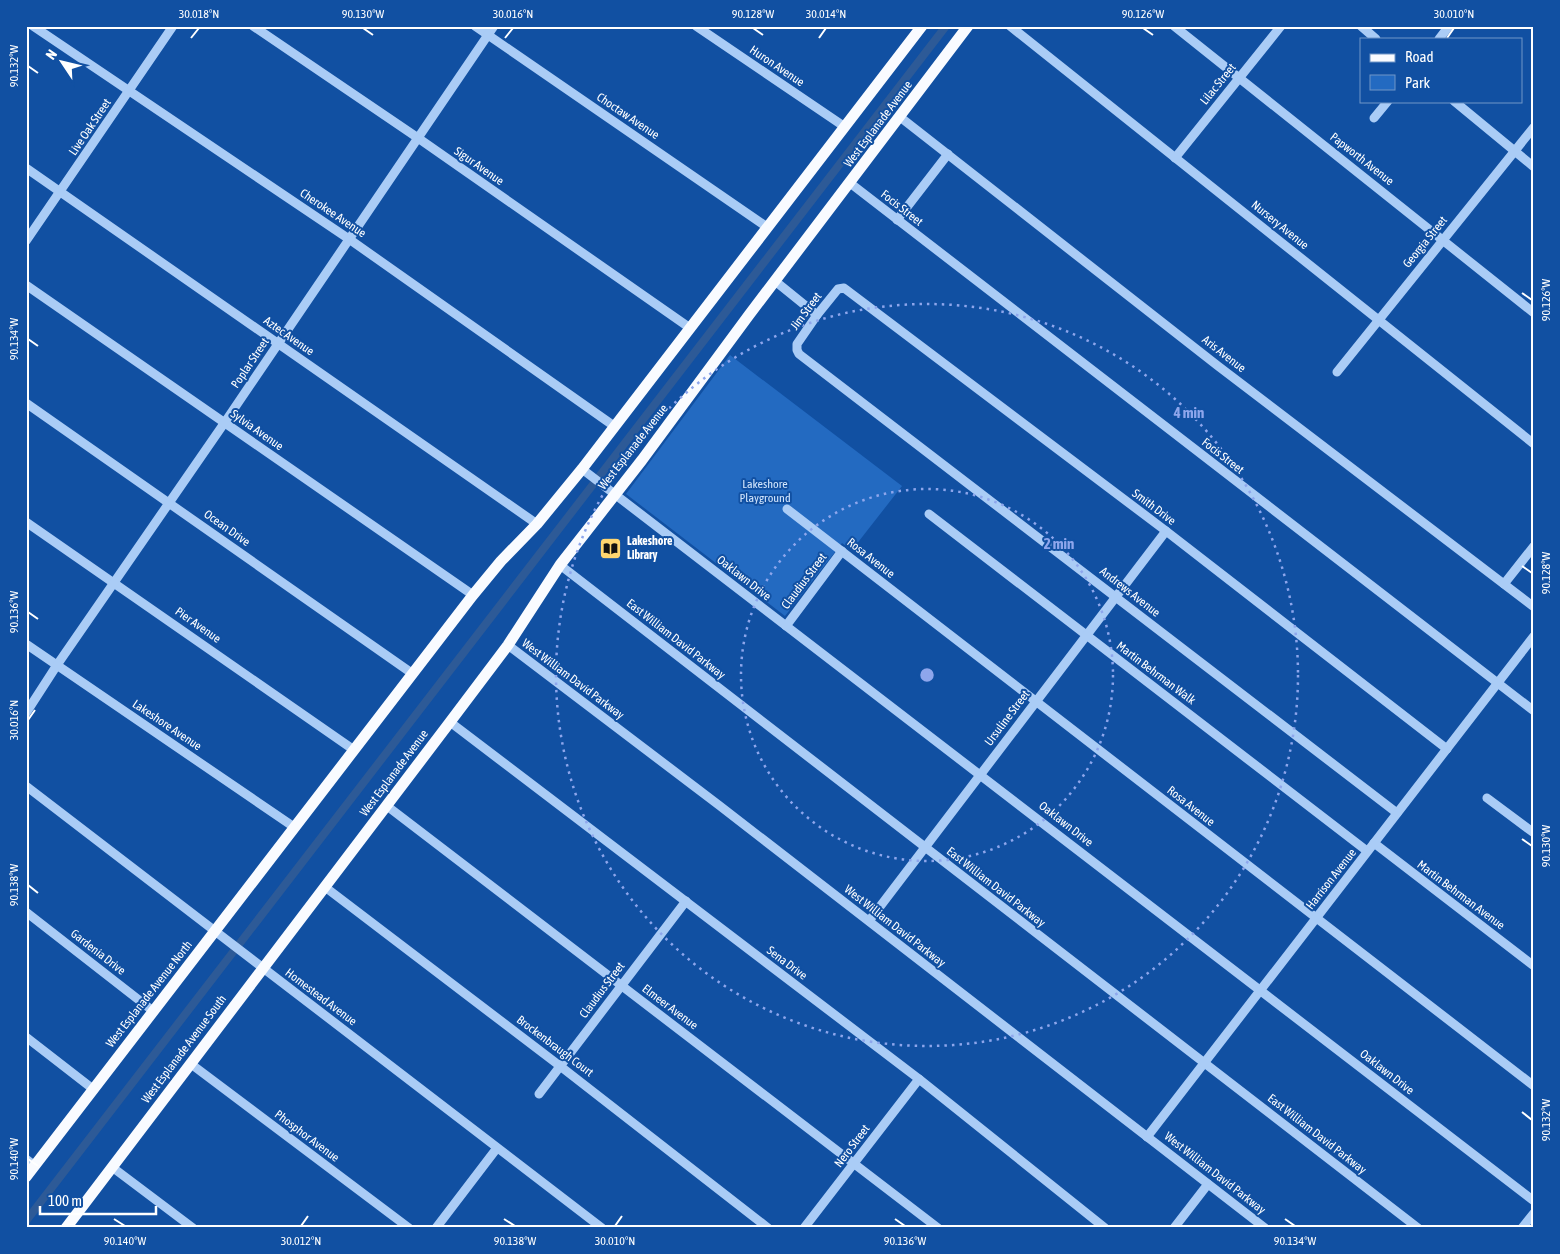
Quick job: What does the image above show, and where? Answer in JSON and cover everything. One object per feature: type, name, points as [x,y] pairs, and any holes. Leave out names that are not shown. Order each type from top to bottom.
[{"type":"main road","name":"West Esplanade Avenue","points":[[325,887],[508,645],[611,491],[642,460],[968,26]]},
{"type":"main road","name":"West Esplanade Avenue","points":[[294,827],[473,595],[501,561],[585,471],[614,426],[768,227],[917,28]]},
{"type":"main road","name":"West Esplanade Avenue North","points":[[26,1177],[30,1162],[94,1089],[294,827]]},
{"type":"main road","name":"West Esplanade Avenue South","points":[[66,1228],[325,887]]},
{"type":"street","name":"Cherokee Avenue","points":[[33,26],[349,239],[614,426]]},
{"type":"street","name":"Live Oak Street","points":[[26,241],[173,26]]},
{"type":"street","name":"Sigur Avenue","points":[[253,26],[418,138],[690,328]]},
{"type":"street","name":"Choctaw Avenue","points":[[475,26],[768,227]]},
{"type":"street","name":"Poplar Street","points":[[26,714],[57,665],[494,26]]},
{"type":"street","name":"Huron Avenue","points":[[696,26],[844,127]]},
{"type":"street","name":"Nursery Avenue","points":[[1010,26],[1534,444]]},
{"type":"street","name":"Papworth Avenue","points":[[1174,26],[1534,313]]},
{"type":"street","name":"Lilac Street","points":[[1175,158],[1281,26]]},
{"type":"street","points":[[1361,26],[1375,38]]},
{"type":"street","points":[[1440,38],[1448,26]]},
{"type":"street","points":[[1374,118],[1387,102]]},
{"type":"street","points":[[1455,102],[1534,167]]},
{"type":"street","name":"Aris Avenue","points":[[900,117],[1212,361],[1534,607]]},
{"type":"street","name":"Georgia Street","points":[[1337,372],[1534,127]]},
{"type":"street","points":[[897,220],[948,154]]},
{"type":"street","name":"Aztec Avenue","points":[[26,168],[537,524]]},
{"type":"street","name":"Focis Street","points":[[850,183],[1534,711]]},
{"type":"street","points":[[775,281],[817,315]]},
{"type":"street","name":"Sylvia Avenue","points":[[26,285],[473,595]]},
{"type":"street","name":"Jim Street","points":[[800,354],[797,350],[797,344],[817,315],[838,290],[844,288]]},
{"type":"street","name":"Smith Drive","points":[[844,288],[1166,531],[1447,748]]},
{"type":"street","name":"Andrews Avenue","points":[[800,354],[1397,814]]},
{"type":"street","name":"Ocean Drive","points":[[26,403],[413,674]]},
{"type":"street","name":"Oaklawn Drive","points":[[585,471],[1534,1201]]},
{"type":"street","name":"Rosa Avenue","points":[[787,509],[1534,1086]]},
{"type":"street","name":"Martin Behrman Walk","points":[[930,514],[1368,851]]},
{"type":"street","name":"Pier Avenue","points":[[26,522],[354,750]]},
{"type":"street","name":"Ursuline Street","points":[[869,921],[1166,531]]},
{"type":"street","points":[[1504,584],[1534,546]]},
{"type":"street","name":"Claudius Street","points":[[786,626],[842,551]]},
{"type":"street","name":"East William David Parkway","points":[[560,565],[1418,1228]]},
{"type":"street","name":"Harrison Avenue","points":[[1147,1137],[1534,636]]},
{"type":"street","name":"Lakeshore Avenue","points":[[26,644],[294,827]]},
{"type":"street","name":"West William David Parkway","points":[[508,645],[720,806],[1265,1228]]},
{"type":"street","name":"Sena Drive","points":[[450,722],[919,1079],[1105,1228]]},
{"type":"street","name":"Homestead Avenue","points":[[26,786],[602,1228]]},
{"type":"street","points":[[1487,798],[1534,833]]},
{"type":"street","name":"Elmeer Avenue","points":[[387,806],[938,1228]]},
{"type":"street","name":"Martin Behrman Avenue","points":[[1374,843],[1534,966]]},
{"type":"street","name":"Brockenbraugh Court","points":[[325,887],[768,1228]]},
{"type":"street","name":"Claudius Street","points":[[539,1094],[686,901]]},
{"type":"street","name":"Gardenia Drive","points":[[26,912],[153,1011]]},
{"type":"street","points":[[26,1037],[94,1089]]},
{"type":"street","name":"Phosphor Avenue","points":[[191,1064],[409,1228]]},
{"type":"street","name":"Nero Street","points":[[804,1228],[919,1079]]},
{"type":"street","points":[[436,1228],[498,1148]]},
{"type":"street","points":[[112,1167],[193,1228]]},
{"type":"street","points":[[1174,1228],[1208,1184]]},
{"type":"street","points":[[1522,1228],[1534,1213]]},
{"type":"green space","name":"Lakeshore Playground","points":[[730,355],[902,486],[852,550],[842,543],[785,616],[626,494]]},
{"type":"waterway","points":[[26,1221],[946,26]]},
{"type":"place","name":"Lakeshore Library","points":[[611,548]]}]
